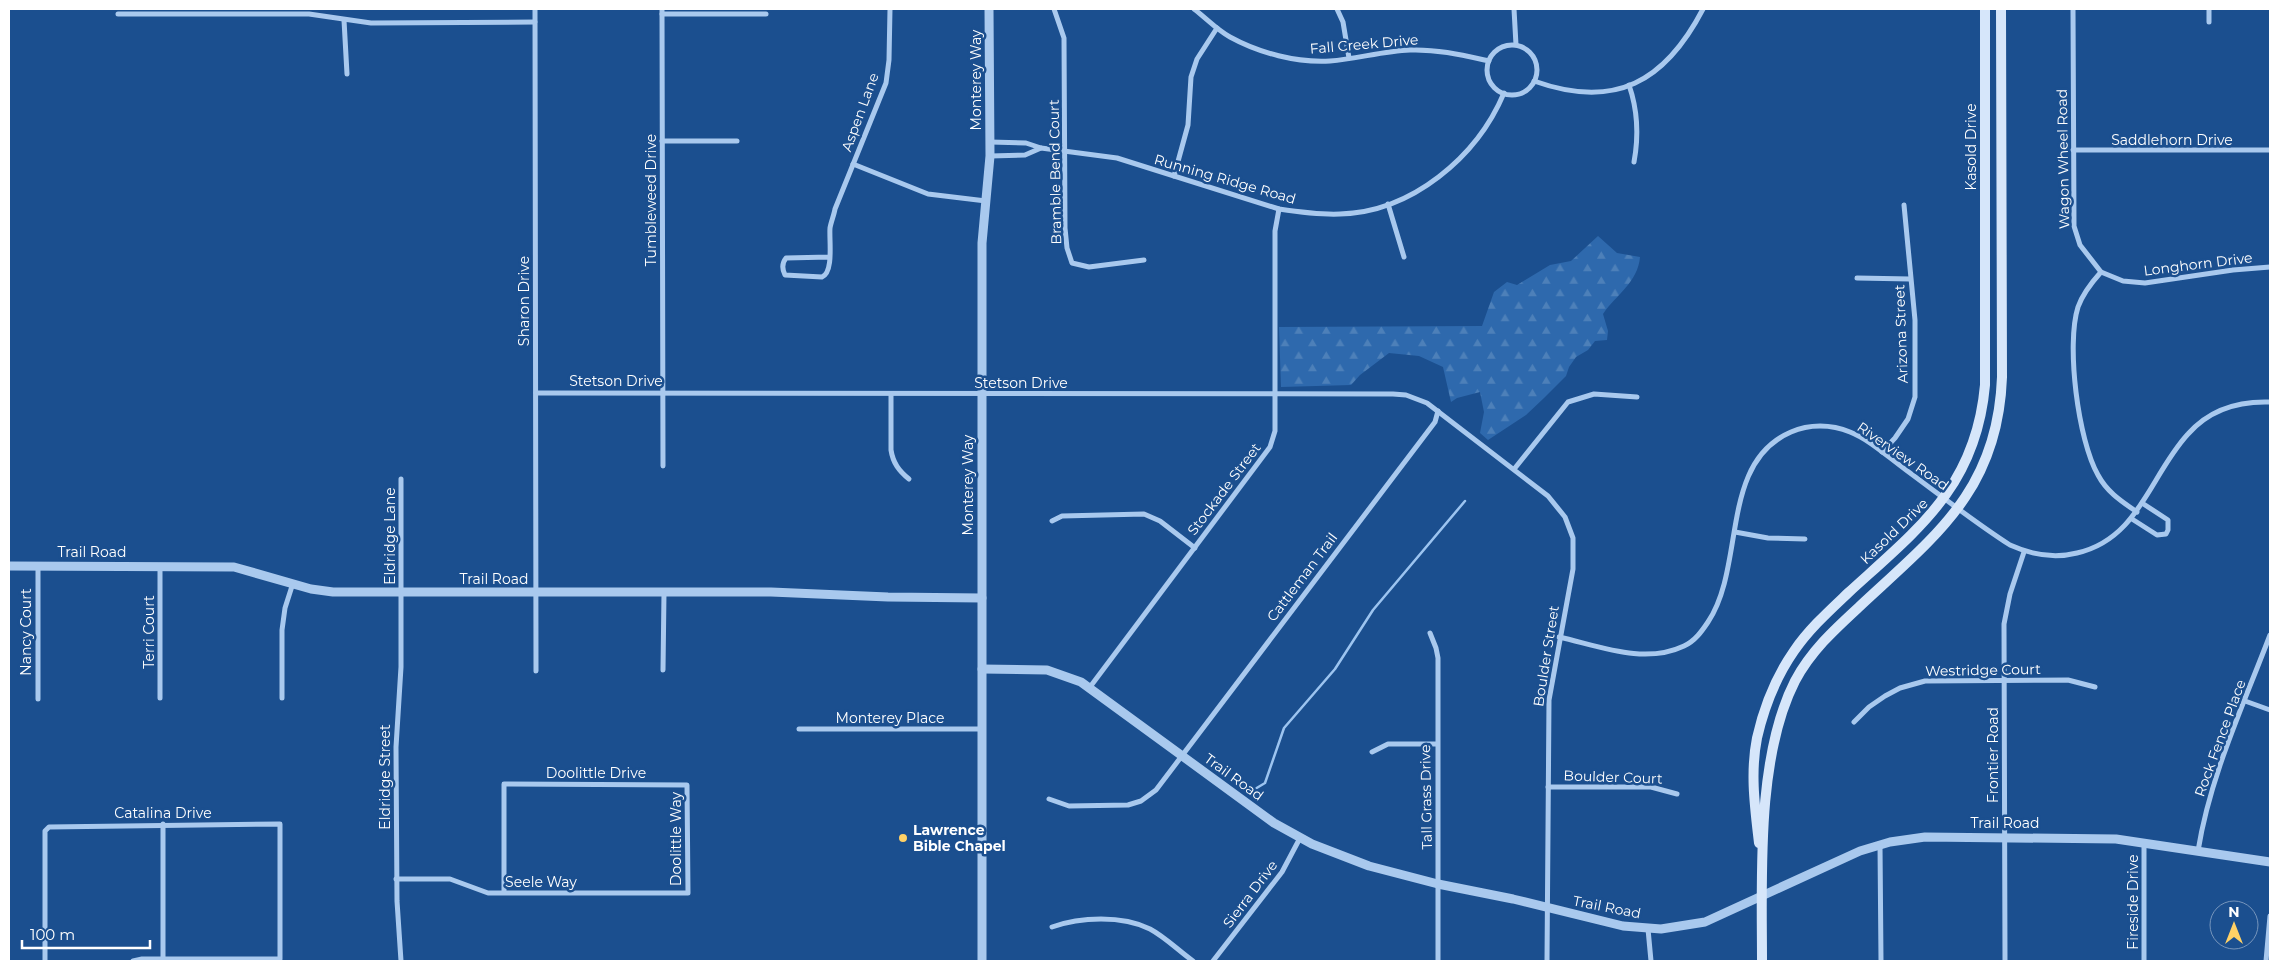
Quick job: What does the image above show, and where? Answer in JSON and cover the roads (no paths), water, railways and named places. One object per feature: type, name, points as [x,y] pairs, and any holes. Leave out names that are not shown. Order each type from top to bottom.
[{"type":"main road","name":"Kasold Drive","points":[[1762,864],[1754,802],[1754,769],[1757,739],[1774,686],[1804,637],[1824,616],[1932,516],[1962,472],[1973,445],[1981,416],[1985,386],[1985,9]]},
{"type":"main road","name":"Kasold Drive","points":[[1762,961],[1762,864],[1769,779],[1776,730],[1796,681],[1812,654],[1828,636],[1931,540],[1958,508],[1975,482],[1986,459],[1993,436],[2001,396],[2001,9]]},
{"type":"street","name":"Sharon Drive","points":[[535,9],[536,671]]},
{"type":"street","name":"Aspen Lane","points":[[829,257],[786,258],[783,261],[783,271],[785,275],[791,277],[822,277],[826,276],[829,270],[830,229],[836,209],[886,83],[889,60],[890,9]]},
{"type":"street","name":"Monterey Way","points":[[982,961],[982,244],[990,156],[989,9]]},
{"type":"street","name":"Bramble Bend Court","points":[[1054,9],[1064,38],[1065,228],[1067,248],[1072,264],[1088,267],[1144,260]]},
{"type":"street","name":"Fall Creek Drive","points":[[1194,9],[1230,37],[1261,51],[1286,57],[1310,61],[1400,51],[1428,50],[1452,52],[1489,61]]},
{"type":"street","points":[[1337,9],[1343,22],[1349,58]]},
{"type":"street","points":[[1514,9],[1516,45]]},
{"type":"street","points":[[1534,81],[1579,92],[1607,91],[1629,85],[1656,71],[1670,59],[1691,32],[1703,9]]},
{"type":"street","name":"Wagon Wheel Road","points":[[2073,9],[2073,216],[2076,235],[2086,254],[2101,272]]},
{"type":"street","points":[[2209,9],[2209,22]]},
{"type":"street","points":[[662,11],[766,14]]},
{"type":"street","name":"Tumbleweed Drive","points":[[662,11],[663,466]]},
{"type":"street","points":[[118,14],[309,14],[371,23],[534,22]]},
{"type":"street","points":[[344,20],[347,74]]},
{"type":"street","points":[[1174,176],[1188,125],[1191,77],[1197,59],[1217,28]]},
{"type":"street","points":[[1516,45],[1530,52],[1534,58],[1537,66],[1534,81],[1525,91],[1511,94],[1504,93],[1492,84],[1487,69],[1489,61],[1500,48],[1516,45]]},
{"type":"street","points":[[1629,85],[1637,112],[1638,130],[1634,162]]},
{"type":"street","name":"Running Ridge Road","points":[[990,142],[1026,143],[1042,148],[1117,158],[1279,209],[1306,213],[1342,214],[1388,204],[1419,190],[1456,163],[1484,133],[1504,93]]},
{"type":"street","points":[[662,141],[737,141]]},
{"type":"street","name":"Running Ridge Road","points":[[990,156],[1025,155],[1042,148]]},
{"type":"street","name":"Saddlehorn Drive","points":[[2073,150],[2270,150]]},
{"type":"street","name":"Aspen Lane","points":[[853,164],[928,194],[986,202]]},
{"type":"street","points":[[1388,204],[1404,257]]},
{"type":"street","name":"Arizona Street","points":[[1882,452],[1895,438],[1908,419],[1915,398],[1915,320],[1904,205]]},
{"type":"street","name":"Stockade Street","points":[[1090,687],[1270,447],[1275,431],[1275,231],[1279,209]]},
{"type":"street","name":"Longhorn Drive","points":[[2101,272],[2123,281],[2146,283],[2233,270],[2270,267]]},
{"type":"street","points":[[2101,272],[2084,294],[2079,305],[2074,330],[2077,390],[2081,417],[2088,452],[2098,475],[2111,493],[2137,512]]},
{"type":"street","points":[[1857,278],[1910,279]]},
{"type":"street","name":"Stetson Drive","points":[[536,392],[1393,394],[1419,399],[1490,450]]},
{"type":"street","points":[[891,394],[891,450],[896,467],[909,480]]},
{"type":"street","points":[[1515,468],[1568,402],[1594,394],[1637,397]]},
{"type":"street","name":"Riverview Road","points":[[1559,637],[1644,655],[1685,646],[1693,641],[1705,627],[1719,603],[1744,485],[1753,465],[1765,448],[1783,435],[1812,426],[1836,427],[1861,438],[2004,542],[2024,552],[2053,556],[2080,553],[2106,542],[2117,534],[2137,512],[2181,442],[2204,419],[2236,405],[2270,402]]},
{"type":"street","name":"Cattleman Trail","points":[[1049,799],[1069,806],[1133,804],[1141,801],[1156,790],[1435,422],[1438,411]]},
{"type":"street","name":"Boulder Street","points":[[1490,450],[1515,468],[1557,506],[1571,529],[1574,547],[1573,569],[1559,637],[1549,700],[1548,961]]},
{"type":"street","name":"Eldridge Lane","points":[[401,479],[402,594]]},
{"type":"street","points":[[2132,519],[2157,535],[2166,534],[2168,520],[2142,503]]},
{"type":"street","points":[[1052,522],[1062,516],[1144,514],[1160,521],[1194,548]]},
{"type":"street","points":[[1735,532],[1768,538],[1805,539]]},
{"type":"street","name":"Frontier Road","points":[[2004,961],[2004,624],[2006,609],[2024,552]]},
{"type":"street","name":"Trail Road","points":[[9,566],[160,565],[234,567],[333,592],[402,594],[664,594],[771,592],[888,597],[982,598]]},
{"type":"street","name":"Terri Court","points":[[160,565],[160,698]]},
{"type":"street","name":"Nancy Court","points":[[38,566],[38,699]]},
{"type":"street","points":[[282,698],[283,617],[293,583]]},
{"type":"street","name":"Eldridge Street","points":[[401,961],[396,879],[397,719],[401,668],[402,594]]},
{"type":"street","points":[[663,670],[664,594]]},
{"type":"street","name":"Tall Grass Drive","points":[[1430,634],[1438,658],[1436,744],[1438,961]]},
{"type":"street","name":"Rock Fence Place","points":[[2198,851],[2208,797],[2270,635]]},
{"type":"street","name":"Trail Road","points":[[982,669],[1048,670],[1090,687],[1274,823],[1300,838],[1361,863],[1438,884],[1624,926],[1648,928],[1684,927],[1705,922],[1845,857],[1880,845],[1925,837],[2093,837],[2270,862]]},
{"type":"street","name":"Westridge Court","points":[[1854,722],[1869,707],[1885,696],[1911,685],[1938,680],[2068,680],[2095,687]]},
{"type":"street","points":[[2245,701],[2270,710]]},
{"type":"street","name":"Monterey Place","points":[[799,729],[982,729]]},
{"type":"street","points":[[1372,752],[1388,744],[1436,744]]},
{"type":"street","name":"Doolittle Drive","points":[[504,893],[504,784],[687,784]]},
{"type":"street","name":"Doolittle Way","points":[[687,784],[688,893]]},
{"type":"street","name":"Boulder Court","points":[[1548,787],[1651,787],[1677,794]]},
{"type":"street","points":[[132,961],[163,958],[163,824]]},
{"type":"street","name":"Catalina Drive","points":[[45,961],[45,837],[47,828],[53,825],[280,824],[280,959],[163,958]]},
{"type":"street","name":"Sierra Drive","points":[[1213,961],[1282,872],[1300,838]]},
{"type":"street","name":"Fireside Drive","points":[[2144,843],[2144,961]]},
{"type":"street","points":[[1880,845],[1881,961]]},
{"type":"street","name":"Seele Way","points":[[396,879],[450,879],[488,893],[688,893]]},
{"type":"street","points":[[2266,961],[2270,916]]},
{"type":"street","points":[[1052,927],[1068,922],[1127,922],[1152,930],[1193,961]]},
{"type":"street","points":[[1648,928],[1651,961]]},
{"type":"waterway","points":[[1255,789],[1265,783],[1284,728],[1335,669],[1373,610],[1465,501]]},
{"type":"place","name":"Lawrence Bible Chapel","points":[[903,838]]}]
